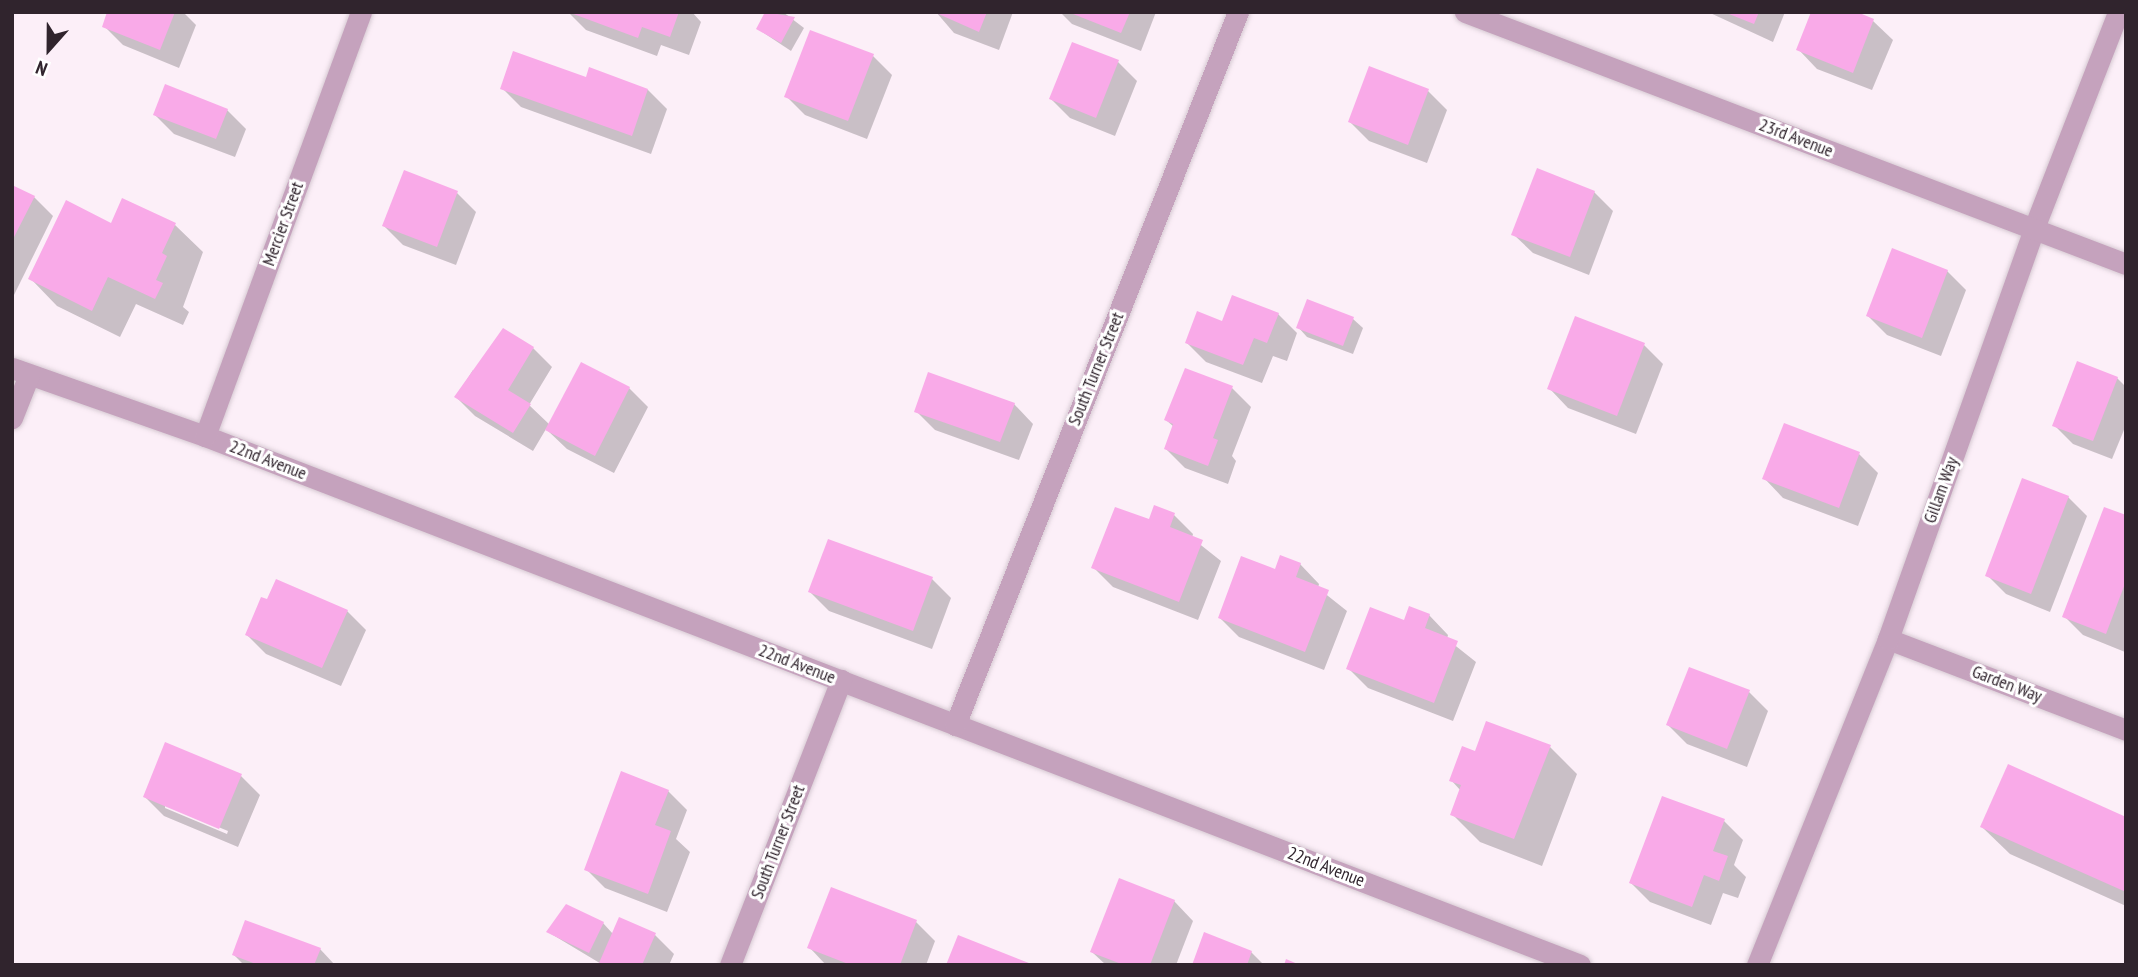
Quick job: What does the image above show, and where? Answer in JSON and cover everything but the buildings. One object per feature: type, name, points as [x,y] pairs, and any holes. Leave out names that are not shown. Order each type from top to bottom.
[{"type":"street","name":"Mercier Street","points":[[205,436],[361,12]]},
{"type":"street","name":"South Turner Street","points":[[955,725],[1238,12]]},
{"type":"street","name":"23rd Avenue","points":[[1465,12],[2126,264]]},
{"type":"street","name":"Gillam Way","points":[[1757,965],[1888,639],[2034,228],[2118,12]]},
{"type":"street","name":"22nd Avenue","points":[[21,372],[205,436],[1580,965]]},
{"type":"street","points":[[12,418],[21,372]]},
{"type":"street","name":"Garden Way","points":[[1888,639],[2126,730]]},
{"type":"street","name":"South Turner Street","points":[[730,965],[841,680]]}]
